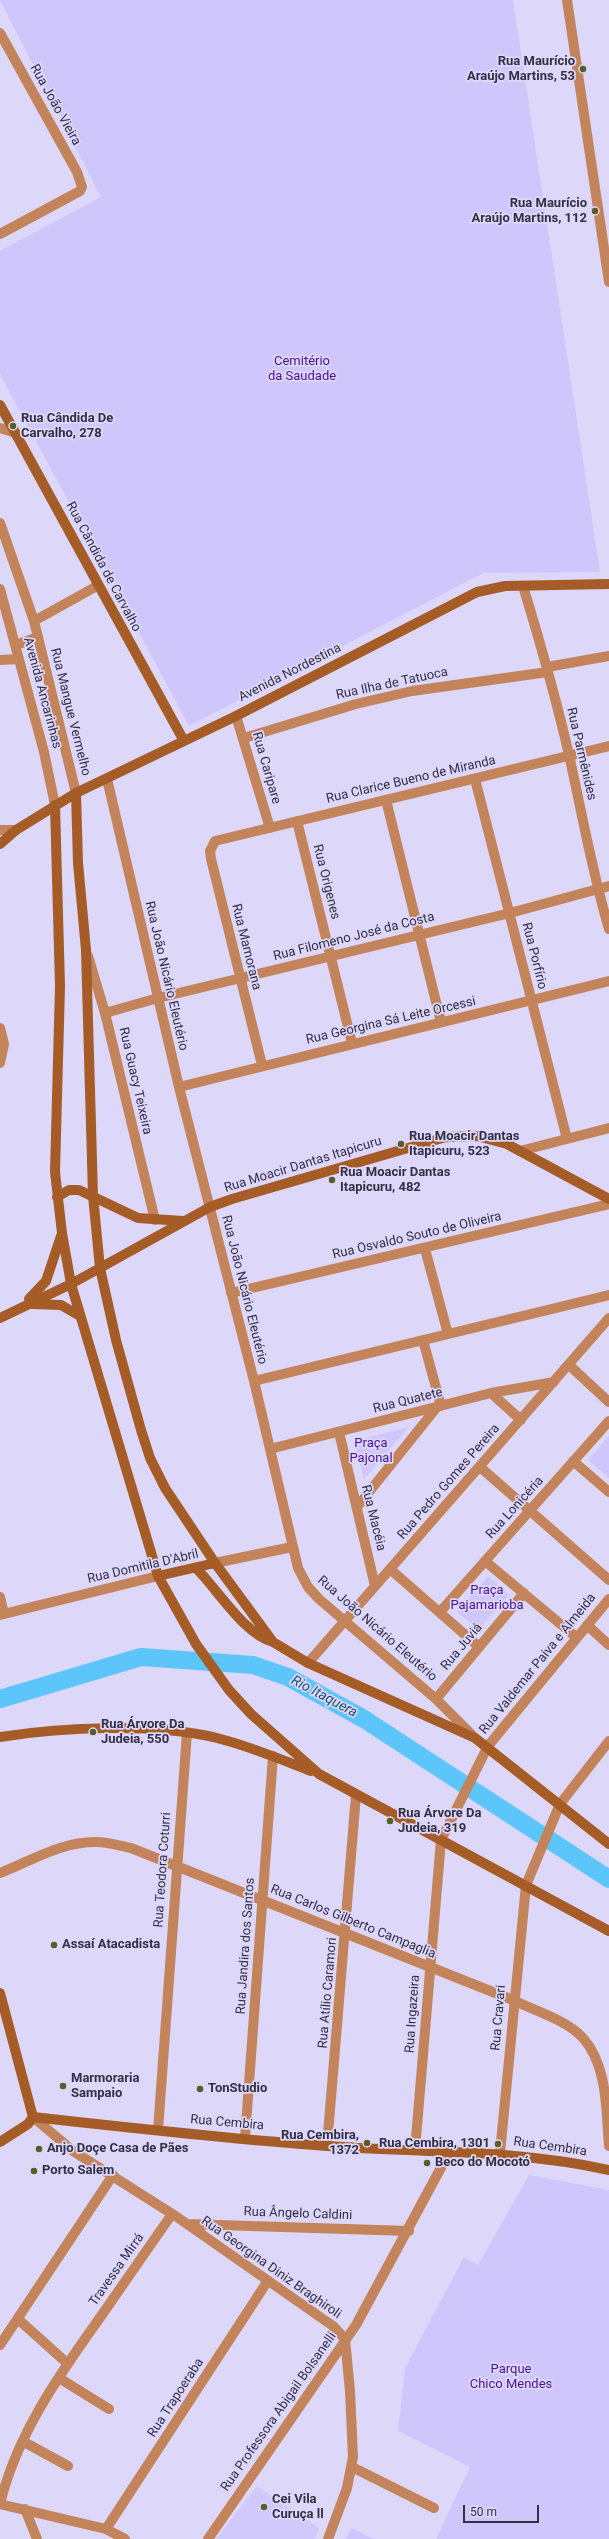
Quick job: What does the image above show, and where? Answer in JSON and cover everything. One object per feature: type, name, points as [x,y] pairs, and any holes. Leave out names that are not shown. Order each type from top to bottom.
[{"type":"street","points":[[566,0],[609,282]]},
{"type":"street","name":"Rua João Vieira","points":[[0,33],[82,182],[80,191],[0,234]]},
{"type":"street","name":"Rua Cândida de Carvalho","points":[[0,405],[97,586],[184,741]]},
{"type":"street","points":[[0,428],[16,433]]},
{"type":"street","name":"Rua Mangue Vermelho","points":[[0,523],[34,621],[76,793]]},
{"type":"street","name":"Avenida Nordestina","points":[[0,844],[16,830],[76,793],[236,716],[476,592],[490,588],[523,586],[609,584]]},
{"type":"street","points":[[34,621],[97,586]]},
{"type":"street","name":"Rua Parmênides","points":[[523,586],[548,669],[569,756],[597,889],[609,929]]},
{"type":"street","name":"Avenida Ancarinhas","points":[[0,589],[44,752],[55,805]]},
{"type":"street","name":"Rua Mangue Vermelho","points":[[16,645],[38,637]]},
{"type":"street","name":"Rua Ilha de Tatuoca","points":[[244,738],[356,704],[412,691],[548,669],[609,656]]},
{"type":"street","points":[[0,660],[19,659]]},
{"type":"street","name":"Rua Caripare","points":[[236,716],[244,738],[270,828]]},
{"type":"street","name":"Rua Clarice Bueno de Miranda","points":[[220,840],[609,746]]},
{"type":"street","name":"Rua João Nicário Eleutério","points":[[107,779],[179,1087],[254,1381],[298,1568],[308,1587],[345,1621],[436,1699],[475,1738]]},
{"type":"street","name":"Rua Porfírio","points":[[475,779],[567,1139]]},
{"type":"street","points":[[76,793],[78,863],[86,950],[94,1196],[100,1268],[116,1340],[150,1458],[165,1488],[215,1564],[273,1642]]},
{"type":"street","points":[[386,800],[441,1022]]},
{"type":"street","points":[[55,805],[60,986],[56,1150],[57,1197],[71,1284],[158,1576],[196,1644],[229,1690],[251,1714],[319,1774]]},
{"type":"street","name":"Rua Origenes","points":[[297,821],[352,1043]]},
{"type":"street","points":[[0,830],[16,830]]},
{"type":"street","name":"Rua Mamorana","points":[[220,840],[212,845],[211,859],[262,1065]]},
{"type":"street","name":"Rua Filomeno José da Costa","points":[[106,1013],[158,998],[510,913],[609,886]]},
{"type":"street","name":"Rua Guacy Teixeira","points":[[86,950],[106,1013],[155,1220]]},
{"type":"street","name":"Rua Georgina Sá Leite Orcessi","points":[[179,1087],[262,1065],[609,981]]},
{"type":"street","points":[[0,1063],[4,1051],[2,1031]]},
{"type":"street","points":[[520,1151],[609,1128]]},
{"type":"street","name":"Rua Moacir Dantas Itapicuru","points":[[0,1318],[20,1307],[71,1284],[210,1207],[232,1199],[446,1137],[477,1136],[507,1144],[609,1199]]},
{"type":"street","name":"Rua Moacir Dantas Itapicuru","points":[[57,1197],[75,1190],[94,1196],[127,1214],[155,1220],[183,1221]]},
{"type":"street","name":"Rua Osvaldo Souto de Oliveira","points":[[231,1293],[425,1249],[609,1204]]},
{"type":"street","points":[[20,1307],[38,1292],[46,1281],[62,1233]]},
{"type":"street","points":[[425,1249],[448,1334]]},
{"type":"street","points":[[254,1381],[609,1295]]},
{"type":"street","points":[[20,1307],[51,1304],[61,1306],[80,1316]]},
{"type":"street","name":"Rua Pedro Gomes Pereira","points":[[308,1663],[609,1318]]},
{"type":"street","points":[[357,1507],[439,1407],[423,1340]]},
{"type":"street","points":[[569,1365],[609,1402]]},
{"type":"street","name":"Rua Quatete","points":[[270,1449],[491,1393],[554,1382]]},
{"type":"street","points":[[491,1393],[521,1420]]},
{"type":"street","name":"Rua Lonicéria","points":[[440,1612],[609,1421]]},
{"type":"street","name":"Rua Macéia","points":[[339,1432],[375,1586]]},
{"type":"street","points":[[573,1461],[609,1492]]},
{"type":"street","points":[[480,1467],[609,1580]]},
{"type":"street","name":"Rua Domitila D'Abril","points":[[2,1614],[158,1576],[292,1547]]},
{"type":"street","points":[[485,1561],[576,1637]]},
{"type":"street","points":[[196,1568],[248,1627],[260,1637],[273,1642],[308,1663],[475,1738],[488,1746],[609,1844]]},
{"type":"street","points":[[390,1569],[479,1647]]},
{"type":"street","name":"Rua Juviá","points":[[436,1699],[524,1593]]},
{"type":"street","points":[[0,1597],[2,1614]]},
{"type":"street","name":"Rua Valdemar Paiva e Almeida","points":[[488,1746],[576,1637],[609,1599]]},
{"type":"street","points":[[587,1625],[609,1645]]},
{"type":"street","points":[[0,1737],[106,1729],[160,1730],[187,1733],[244,1746],[319,1774],[609,1931]]},
{"type":"street","name":"Rua Teodora Coturri","points":[[158,2130],[176,1864],[187,1733]]},
{"type":"street","name":"Rua Cravari","points":[[500,2153],[513,2000],[526,1885],[529,1874],[560,1804],[609,1741]]},
{"type":"street","name":"Rua Ingazeira","points":[[415,2150],[429,1967],[442,1840],[488,1746]]},
{"type":"street","name":"Rua Jandira dos Santos","points":[[245,2138],[273,1756]]},
{"type":"street","name":"Rua Atílio Caramori","points":[[327,2146],[346,1933],[356,1795]]},
{"type":"street","name":"Rua Carlos Gilberto Campaglia","points":[[0,1873],[61,1848],[99,1842],[131,1848],[176,1864],[513,2000],[566,2025],[583,2037],[594,2054],[607,2089],[609,2146]]},
{"type":"street","points":[[0,1993],[33,2117],[28,2124],[0,2142]]},
{"type":"street","name":"Rua Cembira","points":[[33,2117],[327,2146],[500,2153],[573,2162],[609,2170]]},
{"type":"street","name":"Rua Georgina Diniz Braghiroli","points":[[33,2117],[57,2138],[187,2224],[267,2282],[332,2326],[345,2339],[352,2423],[352,2467],[347,2488],[328,2539]]},
{"type":"street","points":[[57,2138],[56,2130],[62,2120]]},
{"type":"street","name":"Rua Professora Abigail Bolsanelli","points":[[208,2539],[356,2324],[409,2231],[450,2151]]},
{"type":"street","points":[[0,2345],[19,2320],[29,2302],[113,2175]]},
{"type":"street","name":"Travessa Mirrá","points":[[0,2504],[4,2485],[40,2408],[68,2364],[172,2214]]},
{"type":"street","name":"Rua Ângelo Caldini","points":[[187,2224],[409,2231]]},
{"type":"street","name":"Rua Trapoeraba","points":[[106,2529],[267,2282]]},
{"type":"street","points":[[19,2320],[68,2364]]},
{"type":"street","points":[[59,2378],[109,2410]]},
{"type":"street","points":[[24,2442],[68,2466]]},
{"type":"street","points":[[352,2467],[434,2508]]},
{"type":"street","points":[[0,2504],[106,2529],[125,2539]]},
{"type":"street","points":[[25,2509],[38,2539]]},
{"type":"shaded area","name":"Cei Vila Curuça ll","points":[[257,2486],[319,2528],[315,2539],[216,2539]]},
{"type":"green space","name":"Cemitério da Saudade","points":[[0,0],[513,0],[600,572],[483,573],[189,726],[0,374],[0,251],[101,197]]},
{"type":"green space","name":"Praça Pajonal","points":[[409,1427],[364,1479],[354,1441]]},
{"type":"green space","points":[[609,1436],[609,1478],[588,1460]]},
{"type":"green space","name":"Praça Pajamarioba","points":[[488,1576],[509,1595],[479,1629],[457,1612]]},
{"type":"green space","name":"Parque Chico Mendes","points":[[529,2175],[609,2190],[609,2539],[436,2539],[470,2467],[398,2431],[405,2368],[464,2257],[478,2265]]},
{"type":"green space","points":[[351,2528],[374,2539],[346,2539]]},
{"type":"waterway","name":"Rio Itaquera","points":[[0,1699],[141,1657],[253,1665],[288,1677],[364,1719],[609,1879]]},
{"type":"place","name":"Rua Maurício Araújo Martins, 53","points":[[583,69]]},
{"type":"place","name":"Rua Maurício Araújo Martins, 112","points":[[595,211]]},
{"type":"place","name":"Rua Cândida De Carvalho, 278","points":[[13,426]]},
{"type":"place","name":"Rua Moacir Dantas Itapicuru, 523","points":[[401,1144]]},
{"type":"place","name":"Rua Moacir Dantas Itapicuru, 482","points":[[332,1180]]},
{"type":"place","name":"Rua Árvore Da Judeia, 550","points":[[93,1732]]},
{"type":"place","name":"Rua Árvore Da Judeia, 319","points":[[390,1821]]},
{"type":"place","name":"Assaí Atacadista","points":[[54,1945]]},
{"type":"place","name":"Marmoraria Sampaio","points":[[63,2086]]},
{"type":"place","name":"TonStudio","points":[[200,2089]]},
{"type":"place","name":"Rua Cembira, 1372","points":[[367,2143]]},
{"type":"place","name":"Rua Cembira, 1301","points":[[498,2144]]},
{"type":"place","name":"Anjo Doçe Casa de Pães","points":[[39,2149]]},
{"type":"place","name":"Beco do Mocotó","points":[[427,2163]]},
{"type":"place","name":"Porto Salem","points":[[34,2171]]},
{"type":"place","name":"Cei Vila Curuça ll","points":[[264,2507]]}]
